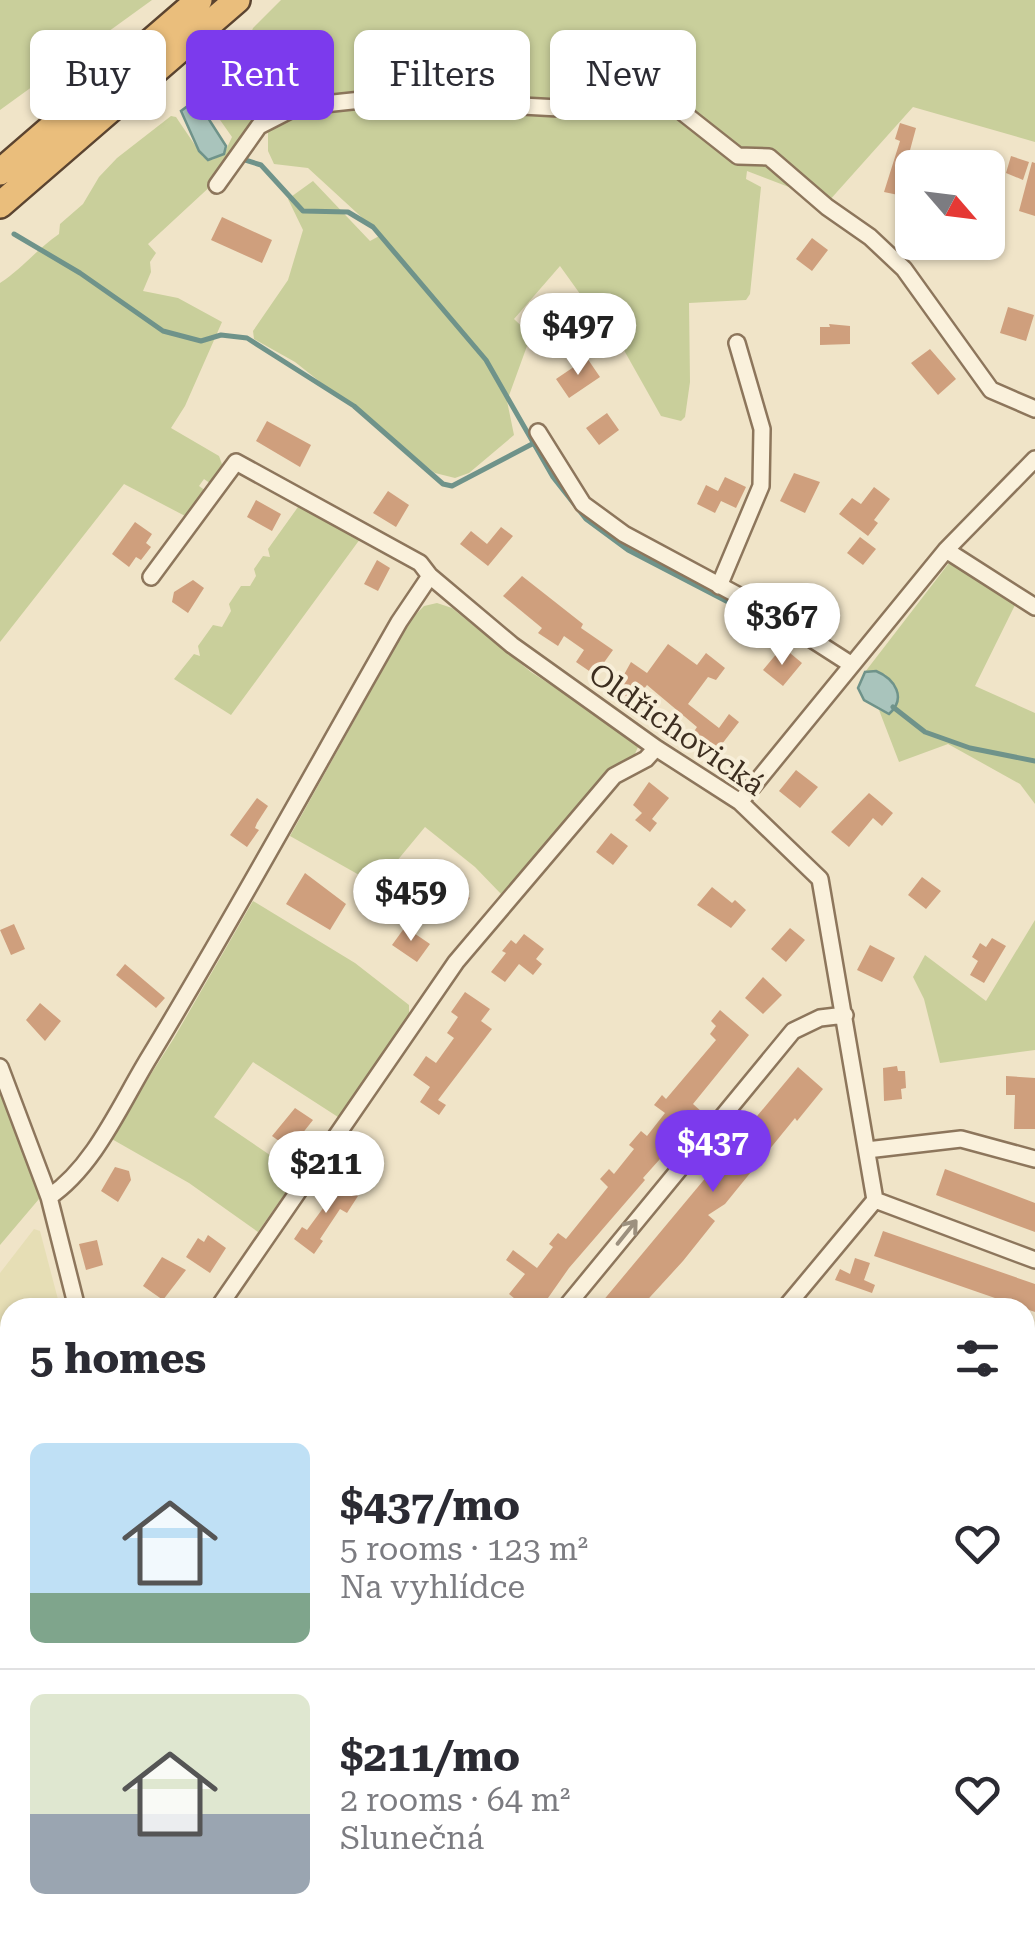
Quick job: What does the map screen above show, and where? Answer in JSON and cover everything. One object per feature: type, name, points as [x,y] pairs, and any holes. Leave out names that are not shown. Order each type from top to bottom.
[{"type":"highway","points":[[0,172],[200,0]]},
{"type":"highway","points":[[0,205],[237,0]]},
{"type":"street","points":[[218,185],[259,126],[296,107],[380,98],[558,108],[666,100],[738,156],[769,156],[827,207],[870,237],[904,269],[990,390],[1035,410]]},
{"type":"street","points":[[719,586],[761,486],[762,429],[737,342]]},
{"type":"street","points":[[538,432],[583,504],[624,534],[771,613],[852,665]]},
{"type":"street","points":[[740,802],[946,550],[1035,459]]},
{"type":"street","name":"Oldřichovická","points":[[151,576],[236,462],[420,564],[512,645],[656,748],[740,802],[820,879],[875,1200]]},
{"type":"street","points":[[946,550],[1035,606]]},
{"type":"street","points":[[48,1196],[67,1184],[96,1144],[179,1008],[399,622],[430,576]]},
{"type":"street","points":[[225,1298],[456,962],[614,776],[646,759],[656,748]]},
{"type":"street","points":[[573,1298],[793,1031],[820,1018],[845,1016]]},
{"type":"street","points":[[0,1067],[48,1196],[74,1298]]},
{"type":"street","points":[[866,1150],[961,1140],[1035,1159]]},
{"type":"street","points":[[793,1298],[875,1200],[1035,1260]]},
{"type":"shaded area","points":[[34,1229],[40,1231],[58,1298],[0,1298],[0,1273]]},
{"type":"green space","points":[[0,0],[152,0],[111,30],[30,30],[30,88],[0,110]]},
{"type":"green space","points":[[281,0],[1035,0],[1035,142],[913,107],[828,202],[747,171],[746,179],[761,187],[750,294],[746,300],[689,303],[690,382],[681,421],[661,416],[607,320],[598,319],[560,266],[514,319],[531,335],[507,401],[514,435],[469,473],[455,478],[435,473],[295,362],[254,339],[253,331],[288,280],[303,230],[288,199],[313,181],[370,241],[381,235],[308,168],[274,164],[268,151],[268,131],[286,120],[334,120],[334,109],[354,107],[354,120],[530,120],[530,30],[354,30],[354,94],[334,97],[334,30],[253,28]]},
{"type":"green space","points":[[171,116],[176,117],[203,157],[212,160],[224,154],[232,137],[220,120],[275,120],[148,244],[156,253],[143,291],[178,298],[222,322],[185,406],[171,428],[219,456],[223,467],[211,484],[204,479],[199,486],[206,491],[187,517],[124,484],[0,642],[0,283],[59,234],[60,224],[83,204],[99,177],[117,158]]},
{"type":"green space","points":[[303,500],[363,535],[231,715],[174,679],[194,654],[200,656],[198,646],[213,625],[222,627],[231,611],[229,604],[241,586],[250,586],[256,576],[254,569],[263,556],[270,557],[268,549]]},
{"type":"green space","points":[[949,563],[1016,603],[975,686],[1035,713],[1035,804],[1020,784],[948,744],[899,762],[879,710],[889,714],[886,675],[865,672]]},
{"type":"green space","points":[[437,603],[452,608],[531,672],[622,731],[638,747],[634,756],[603,775],[502,895],[475,867],[425,827],[377,885],[290,836],[411,619],[424,606]]},
{"type":"green space","points":[[253,901],[355,963],[409,1005],[404,1025],[338,1117],[253,1062],[214,1117],[295,1172],[295,1179],[258,1232],[189,1183],[110,1138],[174,1038]]},
{"type":"green space","points":[[1035,920],[1035,1050],[940,1063],[924,999],[913,977],[925,955],[986,1001]]},
{"type":"green space","points":[[0,1087],[39,1188],[39,1199],[0,1245]]},
{"type":"water","points":[[186,107],[186,120],[209,120],[226,146],[224,154],[208,160],[199,151],[181,111]]},
{"type":"water","points":[[876,671],[889,679],[898,695],[889,714],[864,700],[858,688],[865,672]]},
{"type":"building","points":[[900,123],[916,128],[910,150],[897,150],[900,141],[895,139]]},
{"type":"building","points":[[1011,156],[1029,162],[1023,180],[1006,173]]},
{"type":"building","points":[[895,157],[895,194],[884,192]]},
{"type":"building","points":[[1032,162],[1035,163],[1035,216],[1019,211]]},
{"type":"building","points":[[222,217],[272,240],[262,263],[211,240]]},
{"type":"building","points":[[812,238],[828,250],[812,271],[796,259]]},
{"type":"building","points":[[1008,307],[1034,315],[1026,341],[1000,333]]},
{"type":"building","points":[[829,324],[850,326],[850,344],[820,345],[820,327],[830,327]]},
{"type":"building","points":[[930,349],[956,379],[938,395],[911,363]]},
{"type":"building","points":[[587,358],[600,377],[569,398],[556,379]]},
{"type":"building","points":[[607,413],[619,430],[599,445],[586,428]]},
{"type":"building","points":[[267,421],[311,445],[300,467],[256,441]]},
{"type":"building","points":[[794,473],[820,482],[805,513],[780,501]]},
{"type":"building","points":[[725,477],[746,487],[736,508],[721,501],[715,513],[697,504],[706,485],[718,491]]},
{"type":"building","points":[[874,487],[890,499],[874,520],[878,523],[868,536],[839,514],[852,498],[861,504]]},
{"type":"building","points":[[388,491],[409,505],[396,527],[373,513]]},
{"type":"building","points":[[256,500],[281,514],[272,531],[247,517]]},
{"type":"building","points":[[135,522],[152,534],[146,543],[151,547],[129,567],[112,554]]},
{"type":"building","points":[[501,527],[513,536],[488,566],[460,544],[471,531],[487,544]]},
{"type":"building","points":[[860,537],[876,549],[863,565],[847,553]]},
{"type":"building","points":[[377,560],[390,568],[378,591],[364,584]]},
{"type":"building","points":[[522,576],[583,624],[581,628],[613,650],[595,675],[576,662],[584,650],[564,636],[558,646],[538,633],[542,628],[503,596]]},
{"type":"building","points":[[193,580],[204,588],[188,613],[172,602],[174,592]]},
{"type":"building","points":[[668,644],[697,665],[706,653],[725,668],[716,680],[708,677],[688,704],[719,728],[729,714],[739,722],[715,753],[693,733],[697,727],[647,685],[634,702],[616,689],[631,662],[647,673]]},
{"type":"building","points":[[778,652],[786,658],[790,653],[802,663],[783,686],[763,670]]},
{"type":"building","points":[[796,770],[818,787],[800,808],[779,791]]},
{"type":"building","points":[[649,782],[669,798],[652,819],[657,823],[650,832],[635,820],[642,813],[633,805]]},
{"type":"building","points":[[869,793],[893,813],[882,826],[873,818],[849,847],[831,832]]},
{"type":"building","points":[[257,798],[268,806],[247,847],[230,835]]},
{"type":"building","points":[[611,833],[628,846],[613,865],[596,852]]},
{"type":"building","points":[[305,873],[346,904],[330,930],[286,904]]},
{"type":"building","points":[[922,877],[941,891],[926,909],[908,895]]},
{"type":"building","points":[[453,884],[470,898],[460,909],[433,912],[423,904],[439,885]]},
{"type":"building","points":[[712,887],[746,910],[731,928],[697,905]]},
{"type":"building","points":[[14,924],[25,949],[11,955],[0,930]]},
{"type":"building","points":[[405,927],[430,944],[417,962],[392,945]]},
{"type":"building","points":[[790,928],[805,940],[786,962],[771,949]]},
{"type":"building","points":[[524,934],[544,949],[536,959],[542,964],[533,975],[519,964],[505,982],[491,972],[511,940],[516,944]]},
{"type":"building","points":[[992,938],[1006,946],[984,983],[970,975],[978,961],[972,957],[980,943],[986,947]]},
{"type":"building","points":[[870,945],[895,958],[882,982],[857,970]]},
{"type":"building","points":[[125,964],[165,998],[156,1008],[116,975]]},
{"type":"building","points":[[763,977],[782,995],[763,1014],[745,998]]},
{"type":"building","points":[[465,992],[490,1009],[481,1021],[492,1029],[438,1100],[446,1105],[439,1115],[420,1102],[430,1087],[413,1075],[426,1056],[436,1063],[454,1038],[447,1033],[458,1017],[451,1012]]},
{"type":"building","points":[[40,1003],[61,1021],[45,1041],[26,1020]]},
{"type":"building","points":[[720,1010],[749,1035],[693,1104],[702,1112],[643,1178],[548,1298],[514,1298],[509,1294],[525,1274],[506,1260],[513,1250],[537,1268],[558,1233],[566,1239],[608,1187],[600,1179],[609,1169],[614,1174],[634,1149],[629,1145],[641,1131],[647,1136],[665,1113],[654,1105],[662,1095],[666,1099],[716,1040],[710,1034],[716,1026],[711,1021]]},
{"type":"building","points":[[897,1066],[898,1071],[905,1071],[902,1099],[884,1101],[883,1068]]},
{"type":"building","points":[[798,1067],[823,1089],[725,1204],[708,1215],[715,1221],[649,1298],[605,1298]]},
{"type":"building","points":[[1006,1076],[1035,1078],[1035,1129],[1014,1129],[1015,1095],[1006,1095]]},
{"type":"building","points":[[295,1108],[313,1120],[290,1149],[272,1136]]},
{"type":"building","points":[[115,1167],[129,1171],[131,1180],[118,1202],[101,1191]]},
{"type":"building","points":[[945,1169],[1035,1203],[1035,1232],[936,1195]]},
{"type":"building","points":[[335,1180],[358,1196],[347,1213],[340,1209],[314,1254],[294,1239],[302,1227],[307,1230],[329,1200],[323,1196]]},
{"type":"building","points":[[883,1231],[1035,1284],[1035,1298],[995,1298],[874,1256]]},
{"type":"building","points":[[208,1235],[226,1248],[210,1273],[186,1257],[198,1238],[204,1242]]},
{"type":"building","points":[[97,1240],[103,1265],[86,1270],[79,1244]]},
{"type":"building","points":[[162,1257],[186,1270],[165,1298],[143,1286]]},
{"type":"building","points":[[855,1258],[870,1263],[864,1280],[875,1285],[872,1293],[835,1280],[840,1269],[850,1274]]},
{"type":"waterway","points":[[242,159],[261,165],[303,211],[348,212],[373,227],[486,360],[553,477],[586,519],[628,550],[799,639]]},
{"type":"waterway","points":[[14,234],[80,273],[163,331],[201,341],[221,335],[247,338],[354,406],[443,484],[452,486],[534,443]]},
{"type":"waterway","points":[[893,707],[925,732],[970,748],[1035,761]]}]
